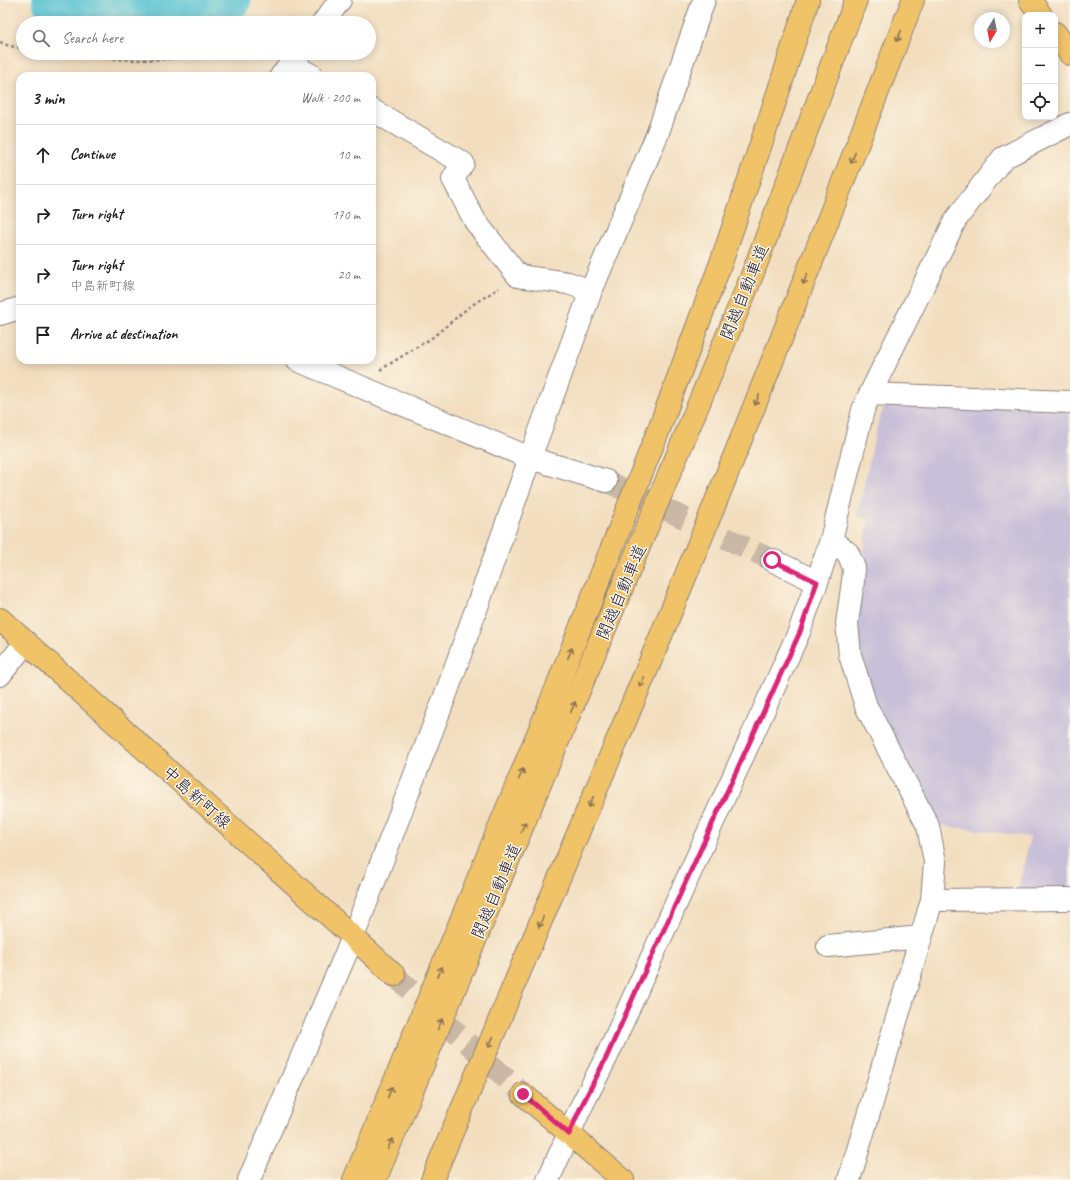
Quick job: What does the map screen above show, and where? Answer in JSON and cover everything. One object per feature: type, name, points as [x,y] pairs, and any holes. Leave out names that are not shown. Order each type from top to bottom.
[{"type":"main road","points":[[354,1180],[546,714],[659,429],[722,260],[808,0]]},
{"type":"main road","name":"関越自動車道","points":[[375,1180],[749,283],[856,0]]},
{"type":"main road","points":[[432,1180],[724,483],[853,157],[913,0]]},
{"type":"main road","points":[[1030,0],[1039,12]]},
{"type":"main road","points":[[1058,37],[1070,54]]},
{"type":"main road","name":"中島新町線","points":[[0,619],[394,975]]},
{"type":"main road","points":[[523,1094],[623,1180]]},
{"type":"street","points":[[328,16],[340,0]]},
{"type":"street","points":[[249,1180],[353,937],[447,691],[591,291],[657,135],[704,0]]},
{"type":"street","points":[[291,64],[306,72]]},
{"type":"street","points":[[376,112],[463,163],[453,179],[474,221],[518,276],[568,284],[591,291]]},
{"type":"street","points":[[548,1180],[580,1109],[607,1056],[800,632],[831,540],[863,410],[956,219],[1003,158],[1070,124]]},
{"type":"street","points":[[0,314],[16,309]]},
{"type":"street","points":[[306,364],[530,458],[606,481]]},
{"type":"street","points":[[870,394],[1070,402]]},
{"type":"street","points":[[831,540],[848,553],[854,568],[847,623],[850,655],[866,706],[928,826],[935,862],[932,900],[850,1180]]},
{"type":"street","points":[[772,560],[817,582]]},
{"type":"street","points":[[0,675],[26,642]]},
{"type":"street","points":[[932,900],[1070,899]]},
{"type":"street","points":[[828,946],[921,937]]},
{"type":"path","points":[[0,42],[16,47]]},
{"type":"path","points":[[356,385],[433,337],[469,307],[518,276]]},
{"type":"shaded area","points":[[886,403],[1070,408],[1070,890],[1018,890],[1030,837],[936,825],[875,703],[859,658],[854,626],[868,520],[857,516],[878,422]]},
{"type":"waterway","points":[[53,0],[94,7],[190,15],[230,0]]},
{"type":"tunnel","points":[[606,481],[772,560]]},
{"type":"tunnel","points":[[394,975],[523,1094]]},
{"type":"route","points":[[523,1094],[569,1134],[607,1056],[800,632],[817,582],[772,560]]}]
